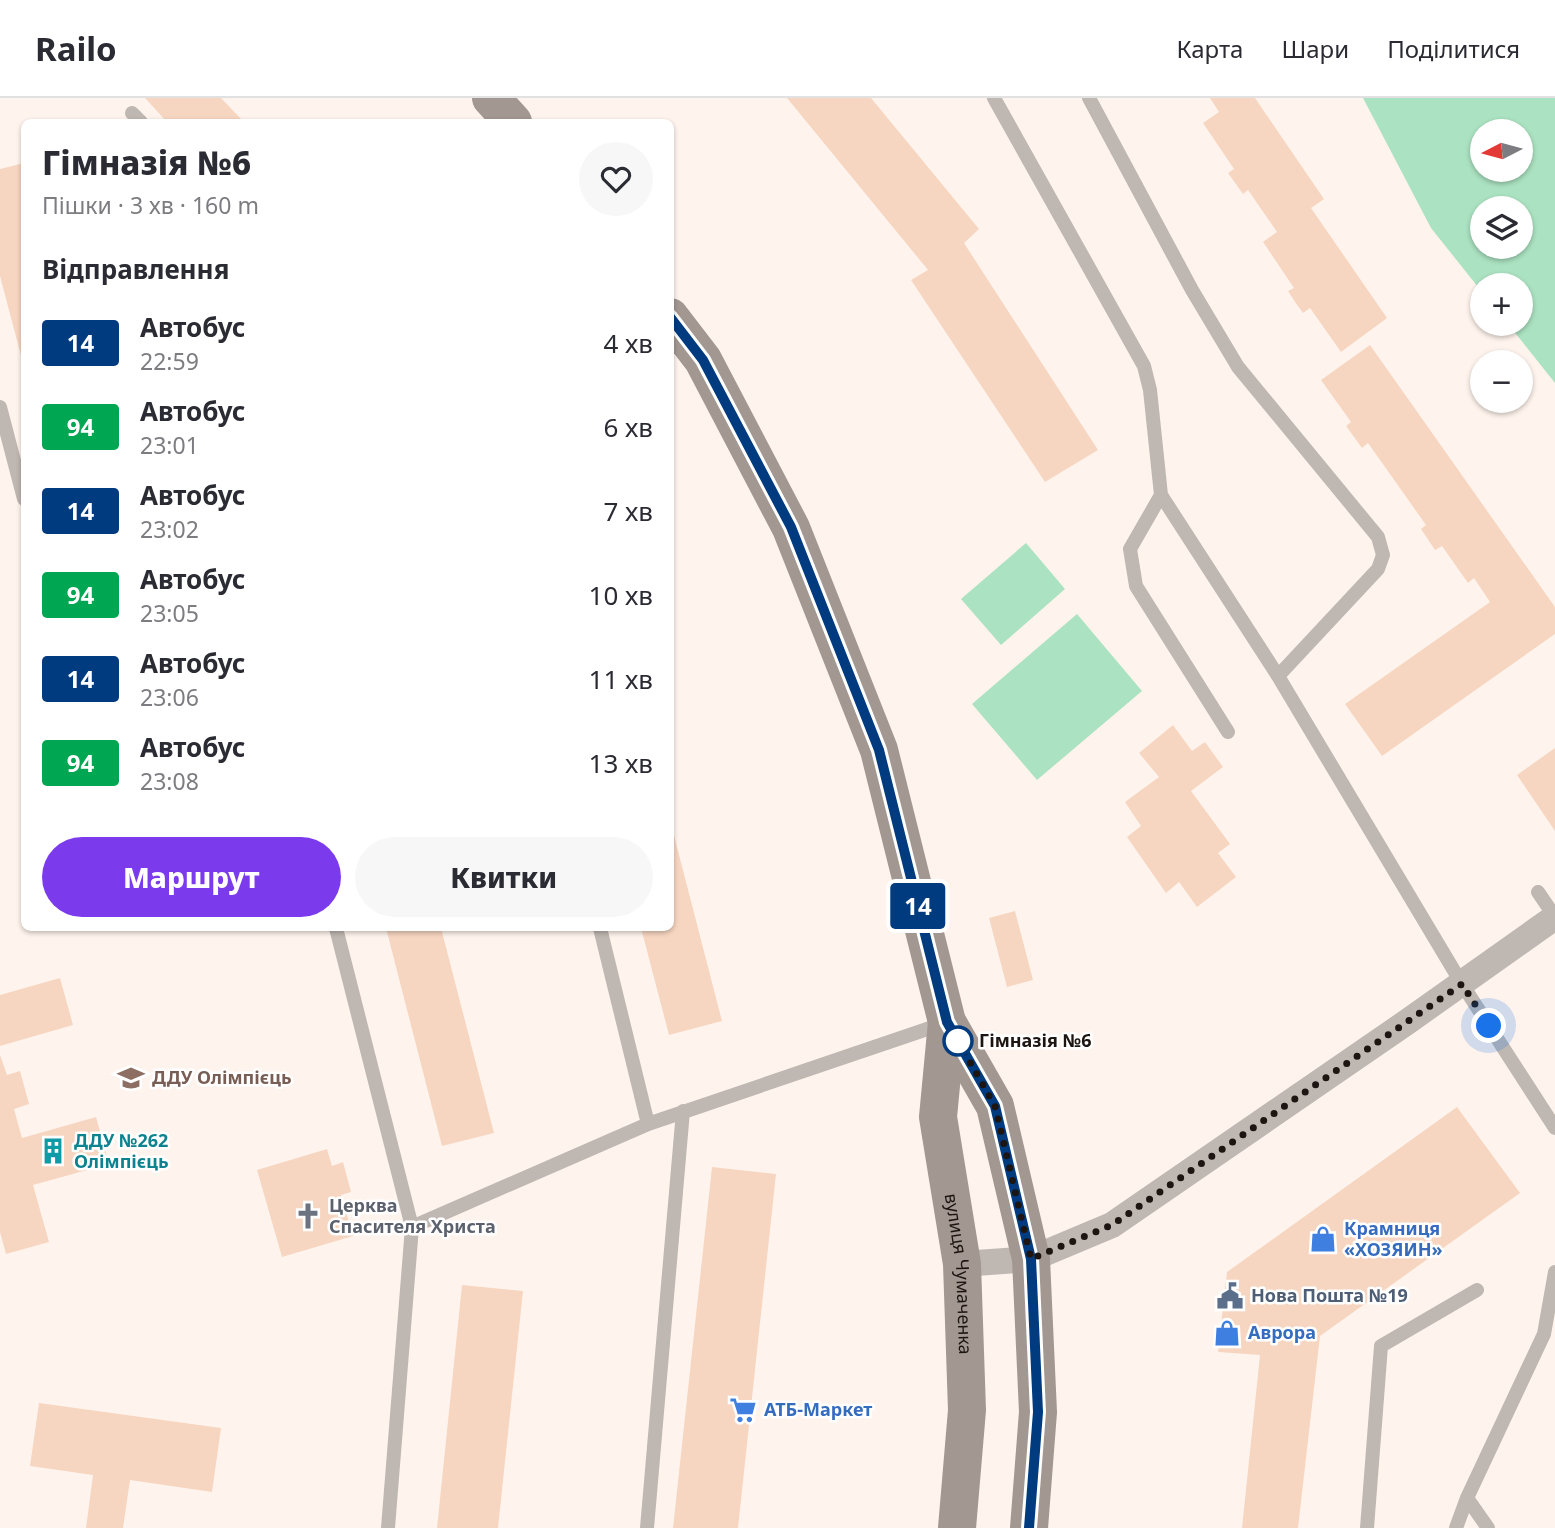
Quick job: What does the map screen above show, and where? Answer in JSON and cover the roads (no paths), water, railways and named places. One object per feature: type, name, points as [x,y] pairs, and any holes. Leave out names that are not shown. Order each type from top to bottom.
[{"type":"street","points":[[491,98],[510,119]]},
{"type":"street","name":"вулиця Чумаченка","points":[[674,322],[703,360],[791,527],[879,750],[947,1022],[995,1106],[1031,1259],[1038,1412],[1029,1528]]},
{"type":"street","points":[[962,1264],[1031,1259],[1112,1225],[1555,917]]},
{"type":"street","name":"вулиця Чумаченка","points":[[947,1022],[938,1117],[962,1264],[967,1410],[957,1528]]},
{"type":"lane","points":[[994,98],[1144,366],[1150,390],[1161,495],[1278,676],[1462,984],[1555,1128]]},
{"type":"lane","points":[[1089,98],[1192,290],[1238,367],[1378,537],[1383,555],[1378,569],[1278,676]]},
{"type":"lane","points":[[0,407],[21,488]]},
{"type":"lane","points":[[1161,495],[1130,548],[1136,586],[1228,732]]},
{"type":"lane","points":[[1538,892],[1555,917]]},
{"type":"lane","points":[[337,931],[412,1227],[388,1528]]},
{"type":"lane","points":[[601,931],[648,1124]]},
{"type":"lane","points":[[412,1227],[648,1124],[947,1022]]},
{"type":"lane","points":[[647,1528],[683,1111]]},
{"type":"lane","points":[[1455,1528],[1544,1334],[1555,1276]]},
{"type":"lane","points":[[1367,1528],[1381,1346],[1477,1290]]},
{"type":"lane","points":[[1467,1499],[1488,1528]]},
{"type":"place","name":"Гімназія №6","points":[[958,1041]]},
{"type":"place","name":"ДДУ Олімпієць","points":[[131,1078]]},
{"type":"place","name":"ДДУ №262 Олімпієць","points":[[53,1151]]},
{"type":"place","name":"Церква Спасителя Христа","points":[[308,1216]]},
{"type":"place","name":"Крамниця «ХОЗЯИН»","points":[[1323,1239]]},
{"type":"place","name":"Нова Пошта №19","points":[[1230,1296]]},
{"type":"place","name":"Аврора","points":[[1227,1333]]},
{"type":"place","name":"АТБ-Маркет","points":[[743,1410]]}]
